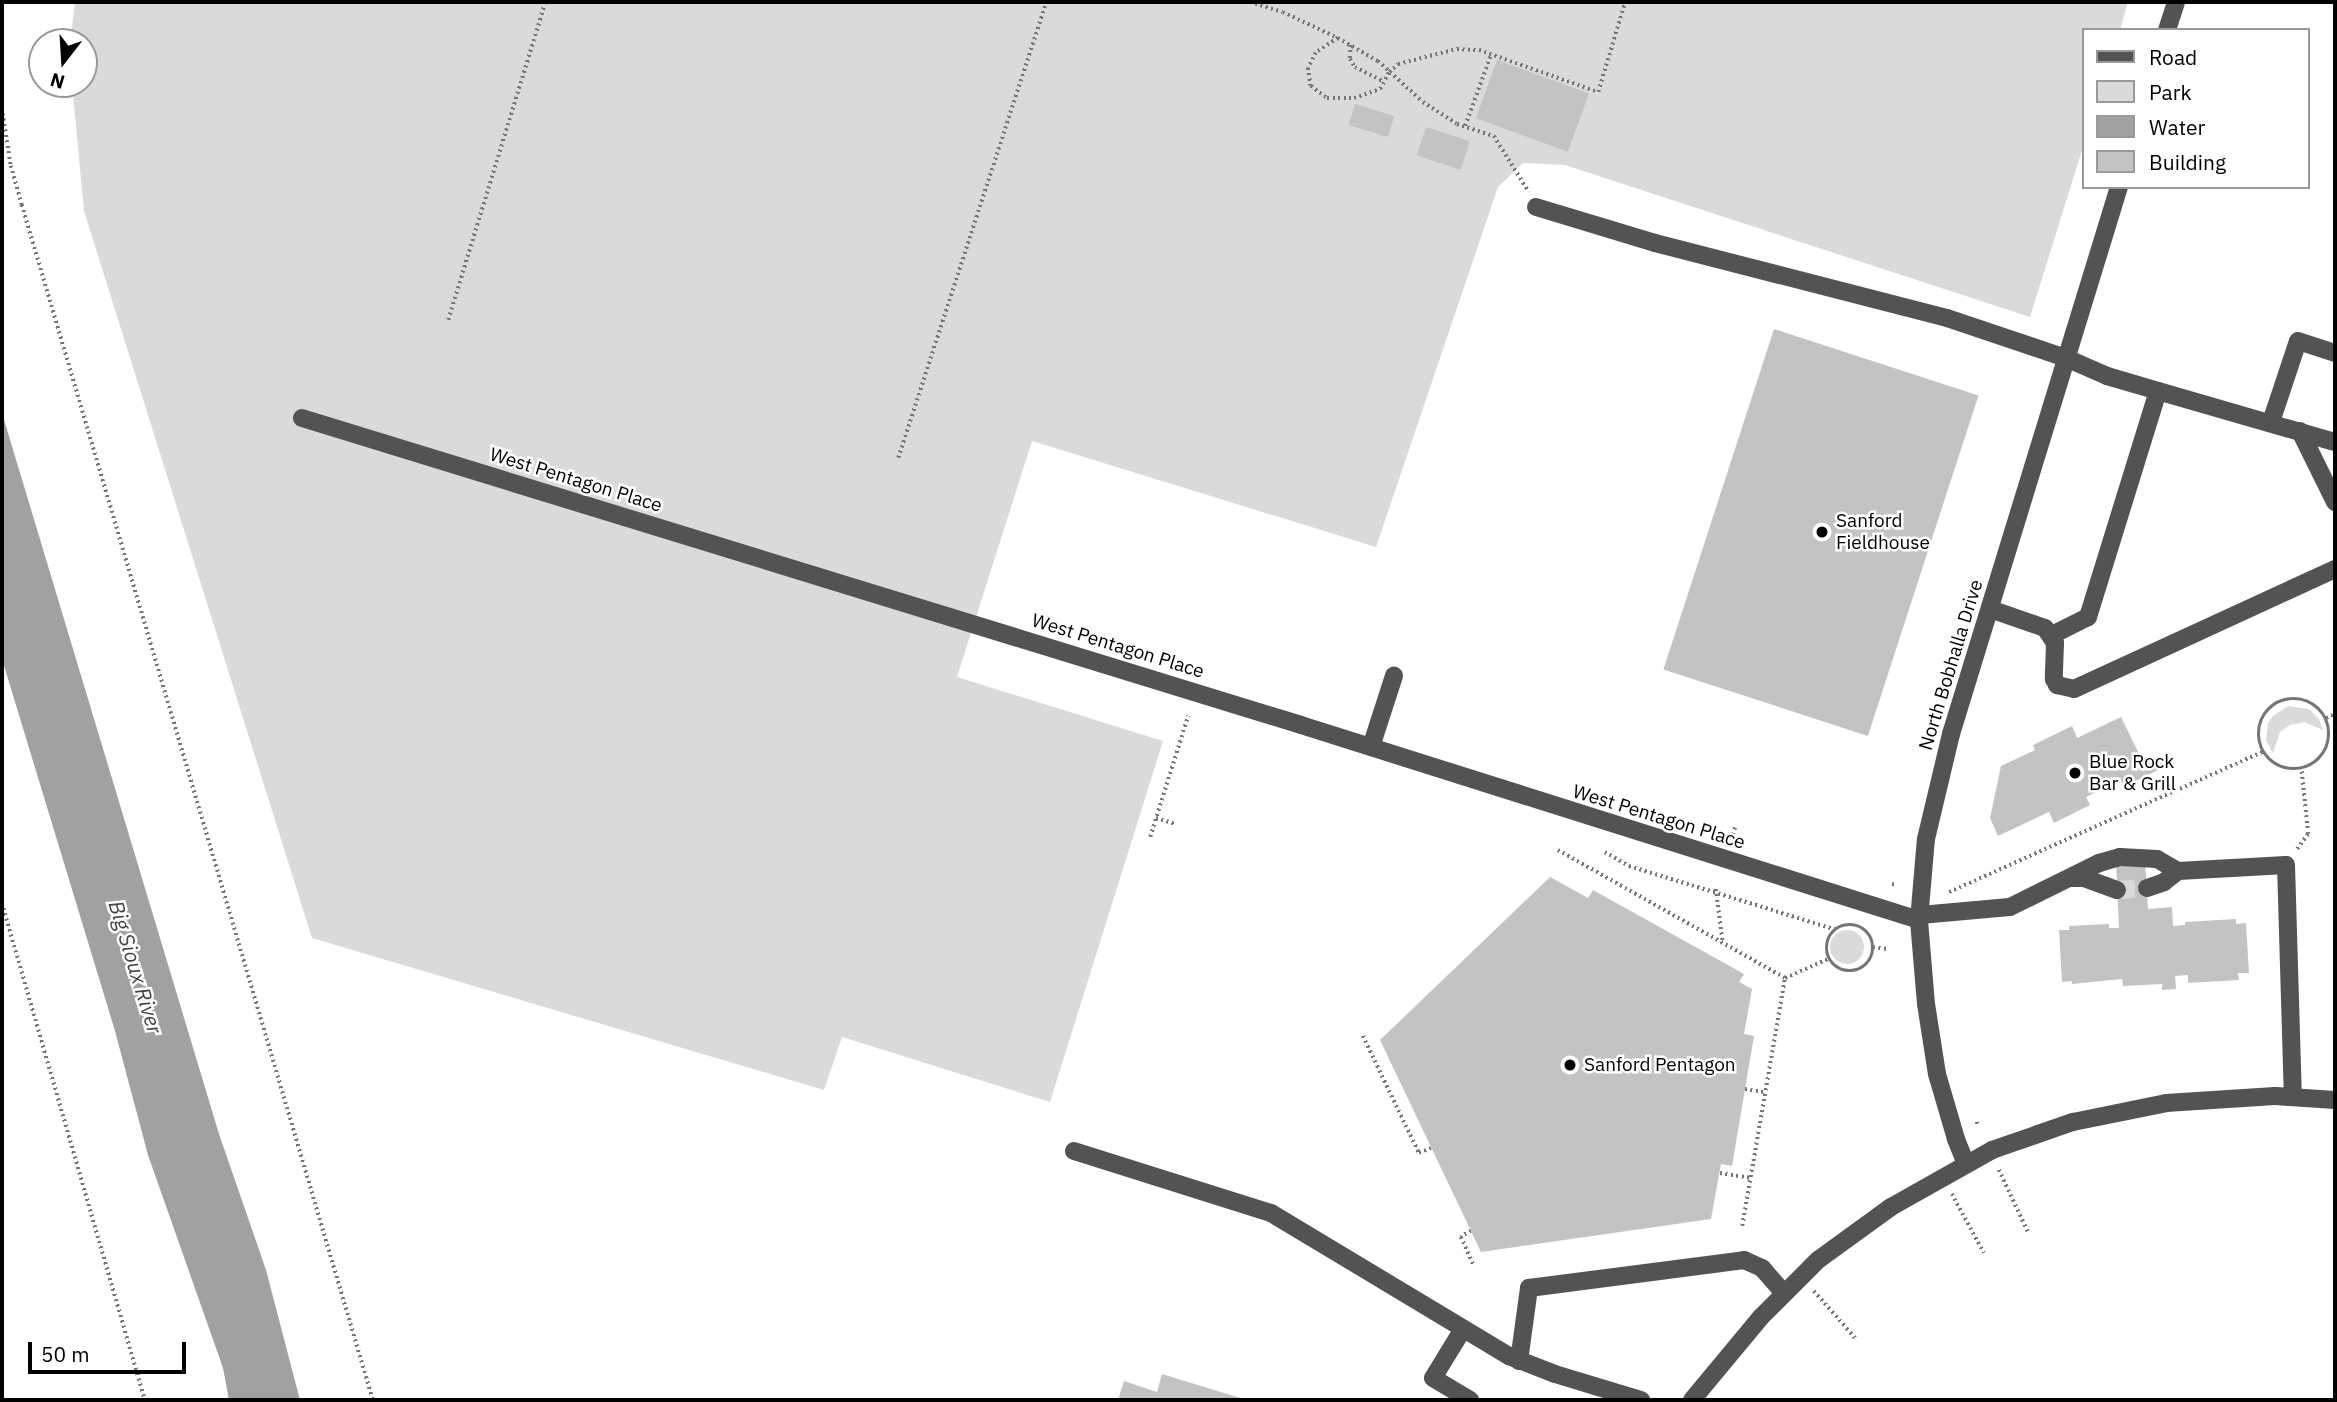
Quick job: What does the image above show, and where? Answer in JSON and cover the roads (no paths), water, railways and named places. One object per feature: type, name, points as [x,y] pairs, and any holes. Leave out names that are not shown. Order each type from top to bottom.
[{"type":"street","points":[[2168,28],[2176,2]]},
{"type":"street","name":"North Bobhalla Drive","points":[[1966,1164],[1956,1139],[1935,1063],[1926,1004],[1919,917],[1920,880],[1933,804],[2118,189]]},
{"type":"street","points":[[1536,207],[1655,243],[1947,318],[2066,358],[2107,376],[2335,442]]},
{"type":"street","points":[[2271,422],[2298,341],[2335,353]]},
{"type":"street","points":[[2052,635],[2088,617],[2158,391]]},
{"type":"street","name":"West Pentagon Place","points":[[302,418],[1919,917]]},
{"type":"street","points":[[2300,431],[2335,502]]},
{"type":"street","points":[[1990,609],[2045,628],[2052,635],[2056,650],[2054,679],[2057,685],[2074,689],[2335,569]]},
{"type":"street","points":[[1371,747],[1394,676]]},
{"type":"street","points":[[1919,917],[2010,908],[2108,859],[2133,855],[2157,859],[2178,871],[2286,866],[2293,1097]]},
{"type":"street","points":[[2147,888],[2164,882],[2178,871]]},
{"type":"street","points":[[2069,878],[2084,878],[2117,890]]},
{"type":"street","points":[[1692,1400],[1783,1292],[1839,1243],[1901,1201],[1966,1164],[2027,1137],[2121,1110],[2218,1098],[2293,1097],[2335,1100]]},
{"type":"street","points":[[1074,1152],[1271,1213],[1519,1361],[1641,1400]]},
{"type":"street","points":[[1519,1361],[1529,1288],[1744,1260],[1762,1268],[1783,1292]]},
{"type":"street","points":[[1463,1329],[1433,1378],[1470,1400]]},
{"type":"water","name":"Big Sioux River","points":[[2,413],[219,1134],[266,1270],[300,1400],[229,1400],[223,1368],[148,1155],[115,1031],[2,659]]},
{"type":"tunnel","points":[[2117,890],[2147,888]]},
{"type":"place","name":"Sanford Fieldhouse","points":[[1822,532]]},
{"type":"place","name":"Blue Rock Bar & Grill","points":[[2075,773]]},
{"type":"place","name":"Sanford Pentagon","points":[[1570,1065]]}]
